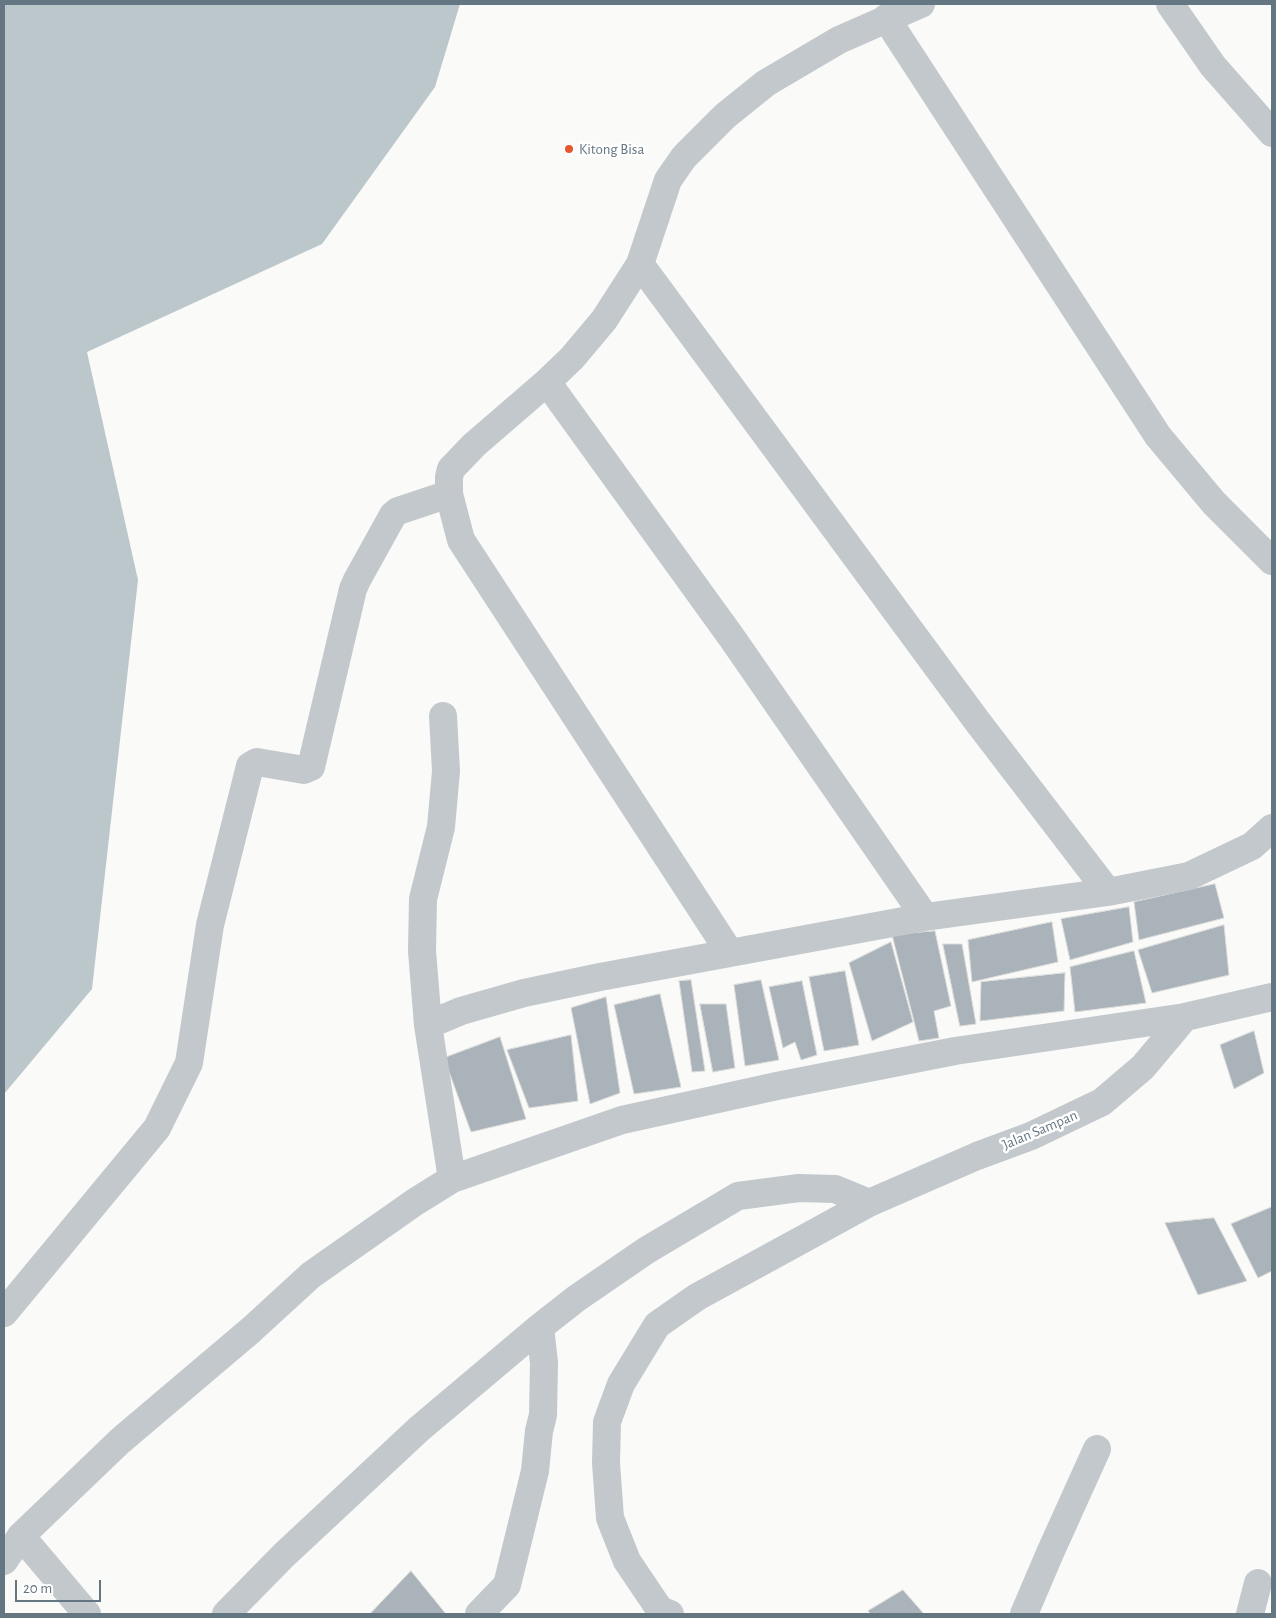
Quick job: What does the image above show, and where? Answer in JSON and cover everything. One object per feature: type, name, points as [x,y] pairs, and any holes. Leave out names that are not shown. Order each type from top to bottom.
[{"type":"street","points":[[730,953],[461,540],[449,494],[451,469],[474,445],[548,382],[572,358],[604,320],[640,264],[668,180],[684,157],[718,123],[766,83],[839,40],[921,4]]},
{"type":"street","points":[[1170,4],[1213,66],[1272,134]]},
{"type":"street","points":[[886,18],[1158,436],[1214,503],[1272,562]]},
{"type":"street","points":[[640,264],[976,721],[1108,892]]},
{"type":"street","points":[[548,382],[732,638],[925,917]]},
{"type":"street","points":[[4,1312],[157,1128],[189,1063],[210,925],[250,766],[257,762],[304,770],[310,767],[353,589],[357,580],[393,515],[398,511],[449,494]]},
{"type":"street","points":[[443,716],[446,771],[441,827],[423,899],[422,951],[428,1025],[452,1179]]},
{"type":"street","points":[[428,1025],[461,1011],[524,993],[925,917],[1108,892],[1189,876],[1252,846],[1272,828]]},
{"type":"street","points":[[4,1561],[21,1536],[120,1441],[251,1330],[312,1275],[415,1202],[452,1179],[622,1120],[777,1086],[954,1051],[1185,1017],[1272,997]]},
{"type":"street","name":"Jalan Sampan","points":[[670,1614],[660,1610],[628,1561],[610,1518],[606,1463],[607,1422],[621,1384],[656,1325],[697,1297],[869,1203],[977,1156],[1032,1136],[1102,1102],[1143,1067],[1185,1017]]},
{"type":"street","points":[[226,1614],[284,1555],[419,1429],[540,1327],[577,1298],[647,1250],[738,1196],[799,1188],[835,1189],[869,1203]]},
{"type":"street","points":[[479,1614],[507,1585],[535,1471],[539,1431],[543,1415],[544,1364],[540,1327]]},
{"type":"street","points":[[1024,1614],[1097,1449]]},
{"type":"street","points":[[21,1536],[87,1614]]},
{"type":"street","points":[[1250,1614],[1258,1583]]},
{"type":"shaded area","points":[[4,4],[460,4],[435,87],[322,244],[87,352],[138,580],[92,989],[4,1094]]},
{"type":"building","points":[[1215,884],[1224,918],[1139,940],[1134,902]]},
{"type":"building","points":[[1129,907],[1133,942],[1070,960],[1061,919]]},
{"type":"building","points":[[1052,922],[1058,962],[972,982],[968,940]]},
{"type":"building","points":[[1224,925],[1229,975],[1152,993],[1138,950]]},
{"type":"building","points":[[935,931],[951,1006],[934,1011],[939,1038],[919,1041],[892,935]]},
{"type":"building","points":[[891,942],[913,1022],[872,1041],[849,963]]},
{"type":"building","points":[[943,944],[962,944],[976,1024],[960,1026]]},
{"type":"building","points":[[1134,951],[1146,1003],[1075,1012],[1070,967]]},
{"type":"building","points":[[845,971],[859,1045],[824,1051],[809,977]]},
{"type":"building","points":[[1065,973],[1064,1011],[980,1021],[981,982]]},
{"type":"building","points":[[691,980],[705,1071],[692,1072],[679,981]]},
{"type":"building","points":[[761,980],[779,1060],[745,1066],[734,985]]},
{"type":"building","points":[[802,981],[817,1055],[801,1060],[795,1042],[783,1048],[769,987]]},
{"type":"building","points":[[660,994],[681,1087],[634,1094],[614,1005]]},
{"type":"building","points":[[606,997],[620,1093],[590,1104],[571,1008]]},
{"type":"building","points":[[700,1004],[726,1004],[735,1068],[713,1072]]},
{"type":"building","points":[[1254,1031],[1264,1073],[1234,1089],[1220,1045]]},
{"type":"building","points":[[571,1035],[578,1101],[529,1108],[507,1050]]},
{"type":"building","points":[[500,1037],[526,1119],[471,1132],[444,1058]]},
{"type":"building","points":[[1272,1207],[1272,1271],[1258,1278],[1231,1224]]},
{"type":"building","points":[[1214,1218],[1247,1281],[1198,1295],[1165,1223]]},
{"type":"building","points":[[411,1571],[446,1614],[370,1614]]},
{"type":"building","points":[[903,1590],[924,1614],[871,1614],[868,1611]]},
{"type":"place","name":"Kitong Bisa","points":[[569,149]]}]
